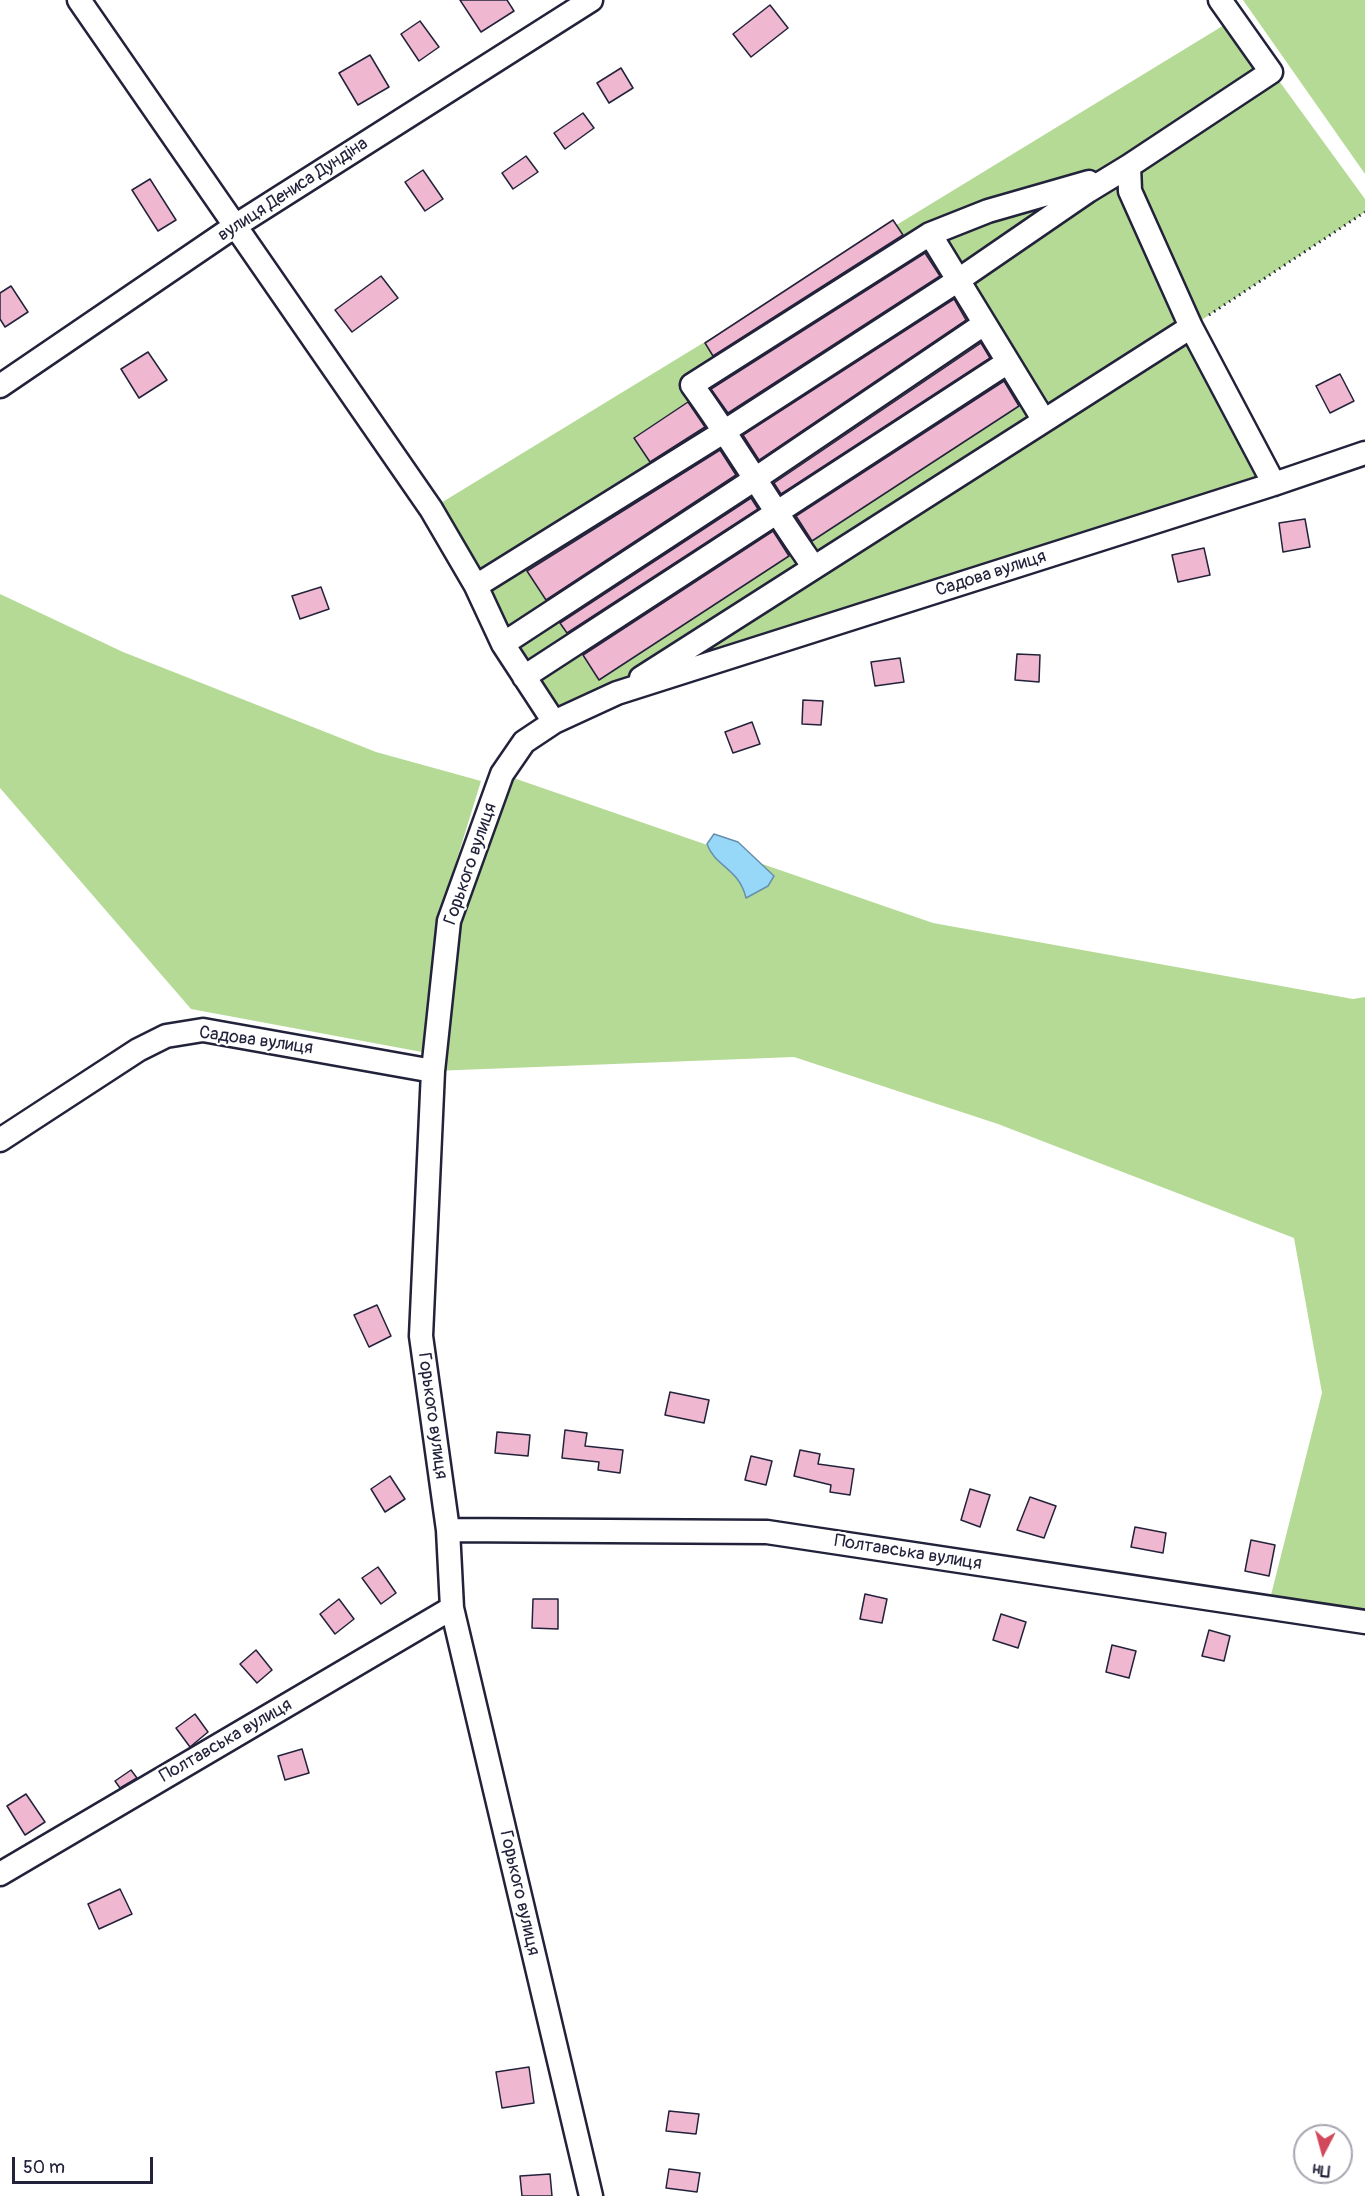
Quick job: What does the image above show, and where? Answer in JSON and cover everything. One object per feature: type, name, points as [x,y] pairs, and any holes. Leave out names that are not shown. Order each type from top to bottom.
[{"type":"street","points":[[79,0],[431,509],[476,586],[503,644],[554,722]]},
{"type":"street","name":"вулиця Дениса Дундіна","points":[[0,386],[235,226],[591,0]]},
{"type":"street","points":[[476,586],[725,431],[1271,72],[1220,0]]},
{"type":"street","points":[[813,566],[776,514],[725,431],[692,385],[930,234],[988,211],[1124,170]]},
{"type":"street","points":[[1124,170],[1130,191],[1191,327],[1274,484]]},
{"type":"street","points":[[930,234],[1043,419]]},
{"type":"street","points":[[503,644],[755,479],[984,324]]},
{"type":"street","points":[[617,693],[1043,419],[1191,327]]},
{"type":"street","points":[[524,677],[1008,362]]},
{"type":"street","name":"Садова вулиця","points":[[617,693],[1365,453]]},
{"type":"street","name":"Горького вулиця","points":[[591,2196],[452,1608],[448,1530],[421,1336],[433,1071],[449,921],[502,774],[524,742],[554,722],[617,693]]},
{"type":"street","name":"Садова вулиця","points":[[0,1140],[138,1050],[166,1036],[203,1030],[433,1071]]},
{"type":"street","name":"Полтавська вулиця","points":[[448,1530],[767,1532],[1365,1622]]},
{"type":"street","name":"Полтавська вулиця","points":[[0,1874],[452,1608]]},
{"type":"path","points":[[1191,327],[1365,212]]},
{"type":"green space","points":[[1243,0],[1365,0],[1365,174]]},
{"type":"green space","points":[[1234,19],[1365,199],[1365,212],[1191,327],[1274,484],[554,722],[431,509]]},
{"type":"green space","points":[[0,594],[123,652],[376,752],[481,781],[438,921],[422,1052],[191,1009],[0,788]]},
{"type":"green space","points":[[502,774],[933,923],[1353,999],[1365,997],[1365,1622],[1268,1607],[1322,1393],[1294,1238],[998,1124],[794,1057],[433,1071],[449,921]]},
{"type":"water","points":[[714,834],[738,842],[774,876],[768,886],[746,898],[738,880],[715,858],[707,844]]},
{"type":"building","points":[[460,0],[507,0],[514,11],[481,32]]},
{"type":"building","points":[[770,5],[788,28],[751,57],[733,34]]},
{"type":"building","points":[[420,21],[439,47],[419,61],[401,34]]},
{"type":"building","points":[[370,55],[389,87],[358,105],[339,73]]},
{"type":"building","points":[[621,68],[633,88],[609,103],[597,83]]},
{"type":"building","points":[[583,113],[594,128],[565,149],[554,133]]},
{"type":"building","points":[[526,156],[538,172],[513,189],[502,173]]},
{"type":"building","points":[[423,170],[443,199],[425,211],[405,182]]},
{"type":"building","points":[[150,179],[176,220],[158,231],[132,190]]},
{"type":"building","points":[[893,220],[903,235],[713,356],[705,343]]},
{"type":"building","points":[[925,253],[940,276],[728,413],[711,389]]},
{"type":"building","points":[[381,276],[398,298],[352,332],[335,310]]},
{"type":"building","points":[[11,286],[28,312],[5,327],[0,319],[0,293]]},
{"type":"building","points":[[954,299],[966,320],[759,460],[743,435]]},
{"type":"building","points":[[981,343],[990,358],[781,494],[774,483]]},
{"type":"building","points":[[148,352],[167,380],[139,398],[121,369]]},
{"type":"building","points":[[1340,374],[1354,401],[1330,413],[1316,386]]},
{"type":"building","points":[[1004,381],[1019,406],[812,541],[796,516]]},
{"type":"building","points":[[688,402],[705,427],[650,462],[634,438]]},
{"type":"building","points":[[720,450],[736,475],[546,600],[527,571]]},
{"type":"building","points":[[751,498],[758,509],[567,633],[560,623]]},
{"type":"building","points":[[1305,519],[1310,547],[1283,552],[1279,523]]},
{"type":"building","points":[[773,531],[789,556],[599,680],[583,655]]},
{"type":"building","points":[[1204,548],[1210,575],[1178,582],[1172,555]]},
{"type":"building","points":[[321,587],[329,609],[300,619],[292,596]]},
{"type":"building","points":[[1017,654],[1040,655],[1039,682],[1015,680]]},
{"type":"building","points":[[900,658],[904,682],[875,686],[871,662]]},
{"type":"building","points":[[803,700],[823,701],[821,725],[802,724]]},
{"type":"building","points":[[752,722],[760,744],[733,753],[725,732]]},
{"type":"building","points":[[377,1305],[391,1336],[369,1347],[354,1315]]},
{"type":"building","points":[[670,1392],[709,1400],[704,1423],[665,1415]]},
{"type":"building","points":[[565,1430],[587,1433],[585,1446],[623,1450],[620,1473],[598,1470],[599,1462],[562,1458]]},
{"type":"building","points":[[497,1432],[530,1435],[528,1456],[495,1453]]},
{"type":"building","points":[[800,1450],[820,1454],[818,1464],[854,1469],[850,1495],[830,1492],[831,1485],[794,1476]]},
{"type":"building","points":[[751,1456],[772,1461],[766,1485],[745,1480]]},
{"type":"building","points":[[390,1476],[405,1499],[385,1512],[371,1489]]},
{"type":"building","points":[[970,1489],[990,1495],[980,1527],[961,1520]]},
{"type":"building","points":[[1030,1497],[1056,1506],[1044,1538],[1017,1530]]},
{"type":"building","points":[[1135,1527],[1166,1533],[1163,1553],[1131,1547]]},
{"type":"building","points":[[1251,1540],[1275,1545],[1269,1576],[1245,1571]]},
{"type":"building","points":[[378,1567],[396,1593],[381,1604],[362,1578]]},
{"type":"building","points":[[865,1594],[887,1599],[882,1623],[860,1619]]},
{"type":"building","points":[[339,1599],[354,1619],[335,1634],[320,1614]]},
{"type":"building","points":[[533,1599],[558,1599],[558,1629],[532,1628]]},
{"type":"building","points":[[1001,1614],[1026,1622],[1018,1648],[993,1640]]},
{"type":"building","points":[[1209,1630],[1230,1636],[1224,1661],[1202,1656]]},
{"type":"building","points":[[1112,1645],[1136,1651],[1129,1678],[1106,1672]]},
{"type":"building","points":[[256,1650],[272,1670],[257,1683],[240,1664]]},
{"type":"building","points":[[195,1714],[208,1732],[190,1747],[176,1728]]},
{"type":"building","points":[[302,1749],[309,1773],[285,1780],[278,1756]]},
{"type":"building","points":[[131,1770],[137,1778],[120,1788],[115,1781]]},
{"type":"building","points":[[26,1794],[45,1822],[25,1835],[7,1806]]},
{"type":"building","points":[[120,1889],[132,1914],[99,1929],[88,1904]]},
{"type":"building","points":[[529,2067],[534,2103],[502,2108],[496,2072]]},
{"type":"building","points":[[669,2111],[699,2114],[696,2134],[666,2131]]},
{"type":"building","points":[[669,2169],[700,2173],[697,2192],[666,2188]]},
{"type":"building","points":[[550,2174],[552,2196],[522,2196],[520,2176]]}]
